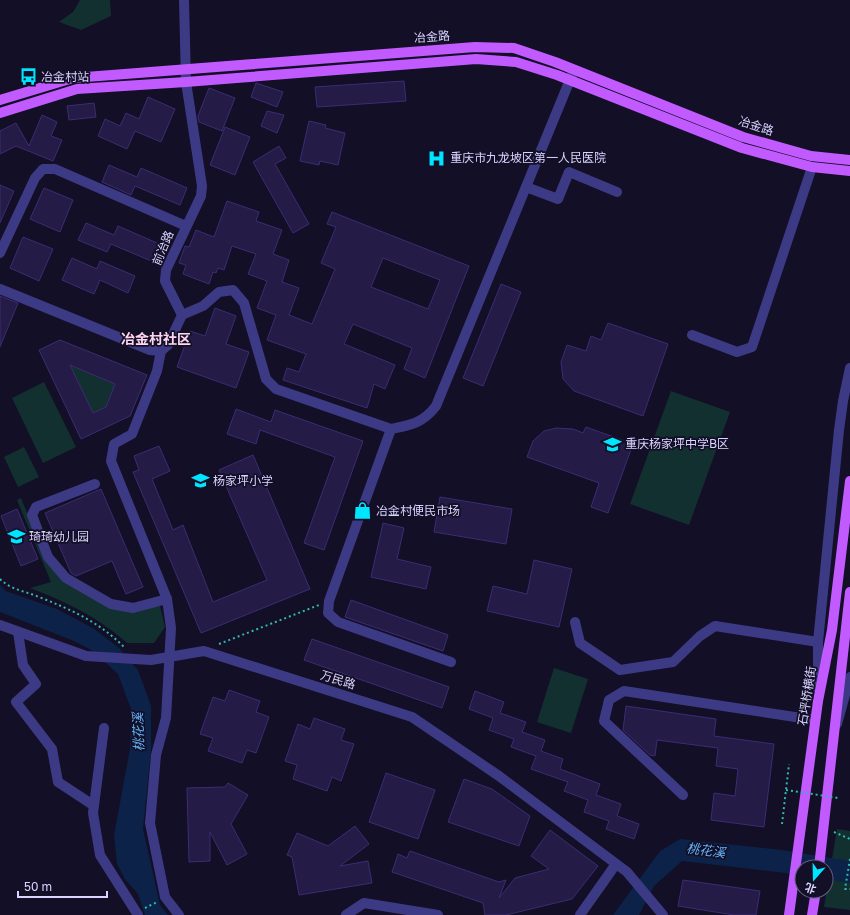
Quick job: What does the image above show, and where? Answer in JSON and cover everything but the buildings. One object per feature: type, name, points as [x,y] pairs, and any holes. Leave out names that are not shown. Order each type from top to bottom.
[{"type":"main road","name":"冶金路","points":[[0,100],[73,78],[475,47],[514,48],[574,70],[743,137],[811,156],[850,160]]},
{"type":"main road","name":"冶金路","points":[[0,113],[77,89],[476,59],[516,62],[570,80],[742,148],[812,167],[850,171]]},
{"type":"main road","name":"石坪桥横街","points":[[789,915],[815,720],[832,630],[850,481]]},
{"type":"main road","points":[[820,859],[850,592]]},
{"type":"main road","points":[[812,915],[815,899]]},
{"type":"street","name":"前冶路","points":[[182,315],[165,281],[165,276],[166,270],[201,196],[202,186],[186,82],[184,0]]},
{"type":"street","points":[[179,915],[165,897],[150,823],[156,755],[166,718],[168,657],[171,628],[167,599],[111,462],[114,444],[132,434],[157,371],[161,351],[168,345],[182,315],[204,306],[219,292],[233,290],[244,303],[266,379],[276,390],[391,429],[410,425],[426,418],[436,406],[574,70]]},
{"type":"street","points":[[692,335],[738,352],[752,347],[812,167]]},
{"type":"street","points":[[0,253],[35,178],[43,169],[56,169],[186,226]]},
{"type":"street","points":[[526,187],[558,199],[569,172],[617,192]]},
{"type":"street","points":[[0,289],[150,350],[161,351]]},
{"type":"street","points":[[818,701],[818,642],[839,430],[850,368]]},
{"type":"street","points":[[391,429],[329,601],[328,613],[338,622],[451,662]]},
{"type":"street","points":[[95,484],[36,507],[32,515],[48,557],[66,578],[111,604],[133,608],[167,599]]},
{"type":"street","points":[[575,622],[580,643],[620,670],[673,662],[700,636],[715,626],[818,642]]},
{"type":"street","name":"万民路","points":[[0,625],[86,656],[151,660],[204,651],[412,717],[499,776],[627,872],[663,915]]},
{"type":"street","points":[[18,632],[23,665],[36,684],[16,702],[52,749],[58,782],[94,805]]},
{"type":"street","points":[[834,735],[847,704],[850,677]]},
{"type":"street","points":[[683,795],[604,721],[609,700],[624,691],[815,720]]},
{"type":"street","points":[[104,728],[92,813],[100,855],[138,914]]},
{"type":"street","points":[[580,915],[616,864]]},
{"type":"street","points":[[346,915],[364,902],[438,915]]},
{"type":"path","points":[[0,579],[8,587],[34,594],[85,617],[109,632],[125,648]]},
{"type":"path","points":[[226,640],[308,608]]},
{"type":"path","points":[[782,824],[789,764]]},
{"type":"path","points":[[786,790],[838,798]]},
{"type":"path","points":[[834,833],[850,839]]},
{"type":"path","points":[[850,858],[845,888],[850,889]]},
{"type":"path","points":[[138,914],[165,897]]},
{"type":"green space","points":[[80,0],[110,0],[111,16],[81,30],[59,22],[73,12]]},
{"type":"green space","points":[[70,365],[115,384],[106,407],[93,413]]},
{"type":"green space","points":[[44,382],[76,447],[43,463],[12,398]]},
{"type":"green space","points":[[671,391],[730,412],[689,525],[630,504]]},
{"type":"green space","points":[[24,447],[39,477],[18,487],[4,457]]},
{"type":"green space","points":[[21,498],[45,558],[111,609],[160,606],[165,627],[154,643],[127,643],[105,625],[81,611],[30,588],[51,582],[17,500]]},
{"type":"green space","points":[[554,668],[588,679],[571,733],[537,722]]},
{"type":"green space","points":[[837,829],[850,831],[850,910],[824,907],[825,899],[834,899],[834,859],[832,859]]},
{"type":"water","name":"桃花溪","points":[[0,585],[6,591],[57,609],[93,628],[119,648],[138,670],[151,706],[151,751],[143,829],[160,905],[168,915],[145,915],[138,894],[125,879],[117,864],[114,835],[130,749],[131,709],[118,674],[93,651],[74,641],[0,612]]},
{"type":"water","name":"桃花溪","points":[[680,839],[782,850],[850,861],[850,883],[834,880],[834,859],[794,859],[794,874],[682,861],[654,886],[639,915],[613,915],[660,851]]},
{"type":"place","name":"冶金村站","points":[[28,77]]},
{"type":"place","name":"重庆市九龙坡区第一人民医院","points":[[437,158]]},
{"type":"place","name":"重庆杨家坪中学B区","points":[[612,444]]},
{"type":"place","name":"杨家坪小学","points":[[200,481]]},
{"type":"place","name":"冶金村便民市场","points":[[363,511]]},
{"type":"place","name":"琦琦幼儿园","points":[[16,537]]},
{"type":"district","name":"冶金村社区","points":[[156,339]]}]
